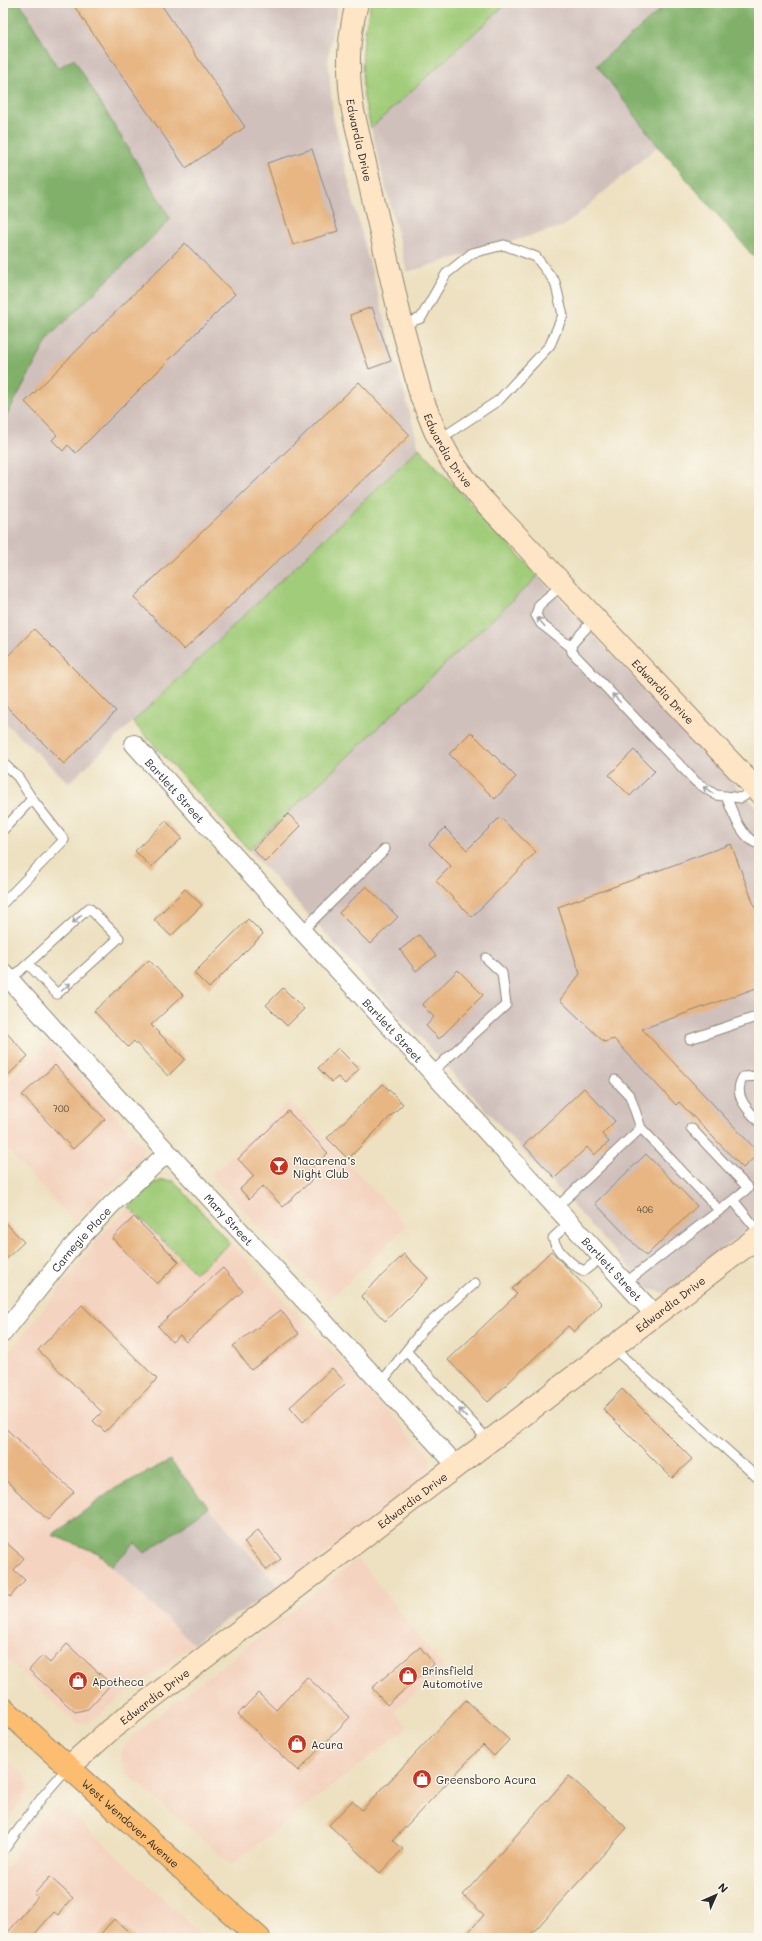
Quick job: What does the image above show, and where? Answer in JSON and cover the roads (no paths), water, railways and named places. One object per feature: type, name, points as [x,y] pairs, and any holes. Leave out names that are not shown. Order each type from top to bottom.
[{"type":"highway","name":"West Wendover Avenue","points":[[3,1708],[259,1938]]},
{"type":"main road","name":"Edwardia Drive","points":[[357,3],[348,46],[349,86],[357,135],[402,325],[421,396],[440,440],[452,462],[479,496],[758,790]]},
{"type":"main road","name":"Edwardia Drive","points":[[68,1767],[111,1729],[759,1236]]},
{"type":"street","name":"Bartlett Street","points":[[134,744],[302,930],[655,1315]]},
{"type":"street","name":"Mary Street","points":[[7,976],[167,1153],[457,1466]]},
{"type":"street","name":"Carnegie Place","points":[[3,1333],[72,1247],[111,1205],[167,1153]]},
{"type":"lane","points":[[402,325],[421,318],[446,274],[472,253],[504,246],[536,257],[555,282],[563,315],[550,345],[499,400],[440,440]]},
{"type":"lane","points":[[562,584],[539,605],[536,615],[541,624],[571,647]]},
{"type":"lane","points":[[595,618],[570,645],[572,652],[689,775],[716,795],[741,798],[758,790]]},
{"type":"lane","points":[[3,763],[18,777],[32,799],[64,840],[3,903]]},
{"type":"lane","points":[[726,796],[739,826],[754,843],[759,844]]},
{"type":"lane","points":[[3,830],[32,799]]},
{"type":"lane","points":[[302,930],[385,849]]},
{"type":"lane","points":[[7,976],[28,964],[89,908],[119,938],[57,994],[28,964]]},
{"type":"lane","points":[[432,1072],[506,1006],[502,973],[486,958]]},
{"type":"lane","points":[[690,1039],[759,1016]]},
{"type":"lane","points":[[759,1076],[743,1078],[739,1085],[739,1095],[746,1108],[759,1122]]},
{"type":"lane","points":[[615,1080],[630,1096],[641,1128],[719,1210]]},
{"type":"lane","points":[[556,1208],[641,1128]]},
{"type":"lane","points":[[625,1283],[748,1188],[691,1128]]},
{"type":"lane","points":[[733,1200],[759,1232]]},
{"type":"lane","points":[[570,1222],[553,1238],[554,1243],[567,1258],[577,1268],[584,1271],[602,1257]]},
{"type":"lane","points":[[380,1384],[425,1327],[474,1282]]},
{"type":"lane","points":[[612,1348],[759,1480]]},
{"type":"lane","points":[[406,1351],[489,1441]]},
{"type":"lane","points":[[3,1851],[43,1796],[68,1767]]},
{"type":"place","name":"Macarena’s Night Club","points":[[279,1166]]},
{"type":"place","name":"Brinsfield Automotive","points":[[408,1676]]},
{"type":"place","name":"Apotheca","points":[[78,1681]]},
{"type":"place","name":"Acura","points":[[297,1744]]},
{"type":"place","name":"Greensboro Acura","points":[[422,1779]]}]
